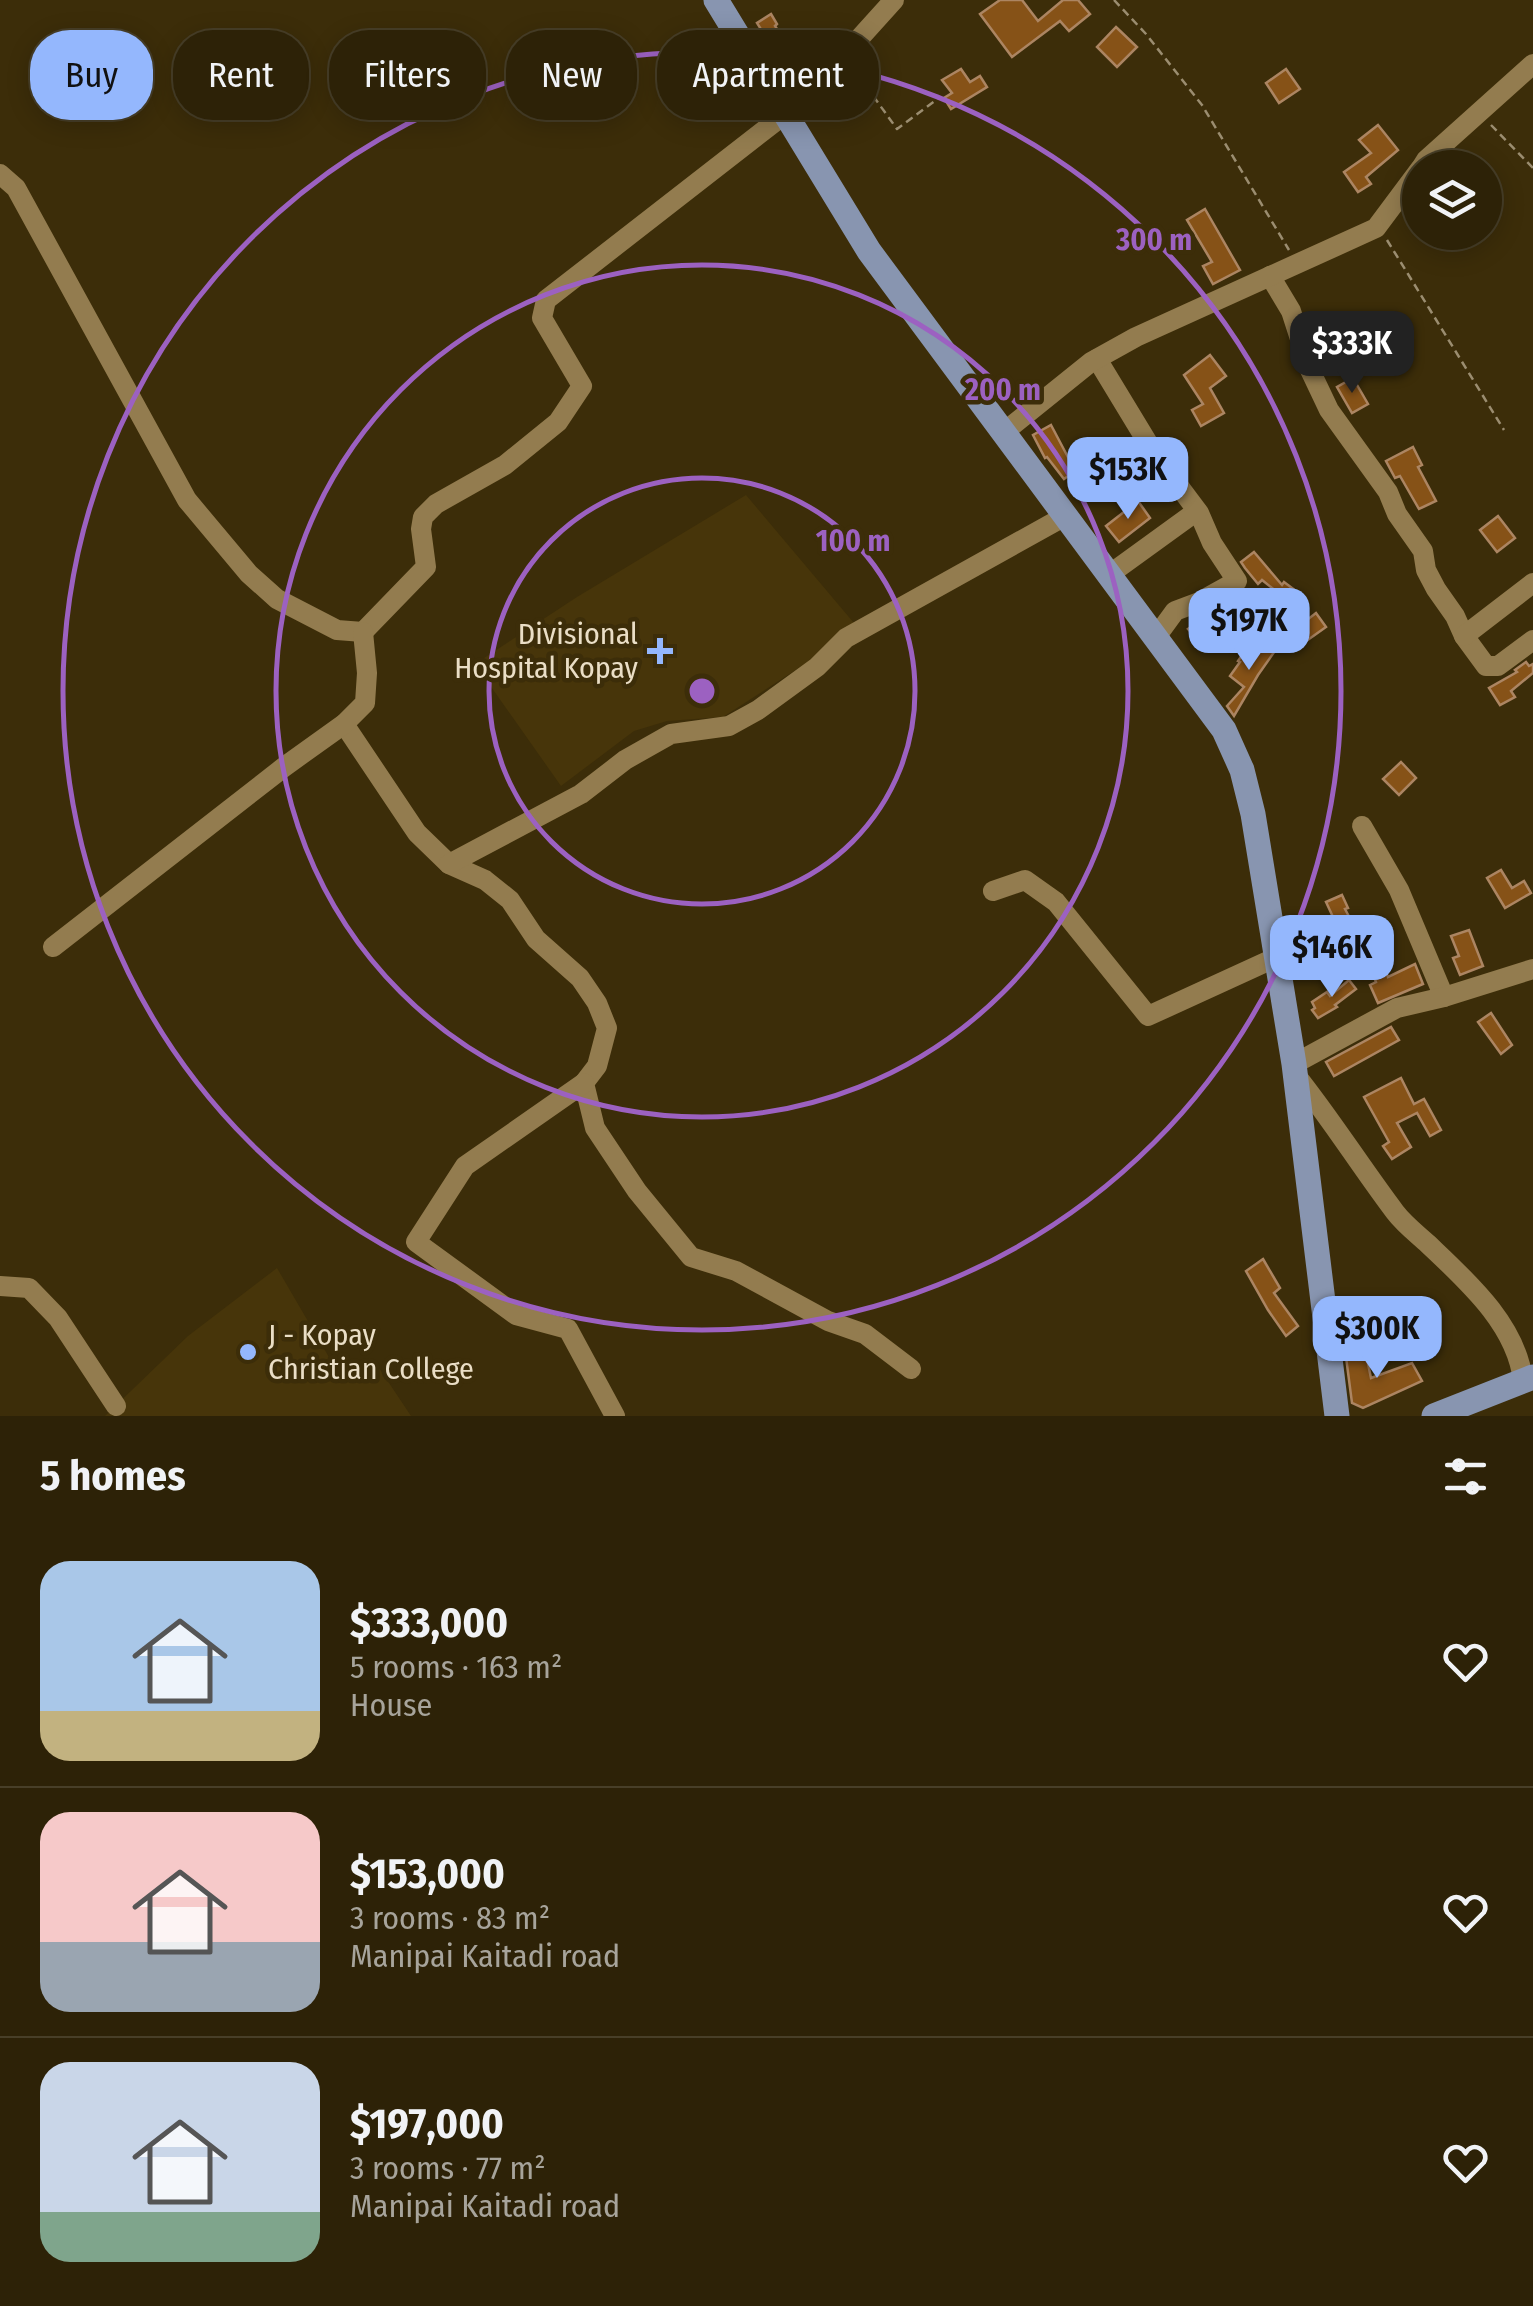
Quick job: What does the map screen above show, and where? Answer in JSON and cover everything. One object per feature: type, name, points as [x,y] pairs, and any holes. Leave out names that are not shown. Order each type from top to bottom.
[{"type":"main road","points":[[716,0],[734,30]]},
{"type":"main road","points":[[789,120],[868,251],[1224,730],[1242,770],[1253,814],[1295,1069],[1337,1416]]},
{"type":"main road","points":[[1434,1416],[1528,1379]]},
{"type":"street","points":[[866,30],[894,0]]},
{"type":"street","points":[[1440,150],[1530,74]]},
{"type":"street","points":[[363,632],[426,567],[420,529],[423,517],[436,504],[505,465],[558,422],[582,386],[542,318],[546,300],[777,120]]},
{"type":"street","points":[[0,174],[16,188],[187,500],[250,574],[277,599],[338,630],[363,632]]},
{"type":"street","points":[[1004,432],[1097,359],[1136,337],[1378,226],[1402,193]]},
{"type":"street","points":[[1270,276],[1291,311],[1310,370],[1329,410],[1388,492],[1397,514],[1423,551],[1426,570],[1464,636],[1486,666],[1498,666],[1533,640]]},
{"type":"street","points":[[1097,359],[1154,453],[1197,511],[1237,581],[1176,610],[1156,637]]},
{"type":"street","points":[[1110,574],[1197,511]]},
{"type":"street","points":[[449,864],[581,794],[625,760],[671,734],[730,726],[817,667],[846,638],[1066,515]]},
{"type":"street","points":[[1464,636],[1533,583]]},
{"type":"street","points":[[53,947],[284,766],[344,724],[364,703],[368,674],[363,632]]},
{"type":"street","points":[[344,724],[417,834],[449,864],[485,880],[510,900],[536,939],[580,978],[598,1003],[607,1028],[597,1066],[584,1084],[466,1166],[416,1242],[516,1315],[568,1329],[616,1416]]},
{"type":"street","points":[[1362,826],[1399,890],[1444,998]]},
{"type":"street","points":[[992,891],[1025,880],[1056,902],[1148,1016],[1276,957]]},
{"type":"street","points":[[1528,1379],[1502,1326],[1484,1302],[1398,1215],[1295,1069],[1397,1008],[1444,998],[1533,969]]},
{"type":"street","points":[[584,1084],[595,1128],[637,1191],[691,1258],[736,1271],[828,1322],[866,1334],[911,1368]]},
{"type":"street","points":[[0,1286],[29,1288],[58,1318],[116,1406]]},
{"type":"path","points":[[1114,0],[1202,106],[1298,264]]},
{"type":"path","points":[[879,104],[896,128],[940,97]]},
{"type":"path","points":[[1480,113],[1533,168]]},
{"type":"path","points":[[1378,226],[1504,430]]},
{"type":"shaded area","name":"Divisional Hospital Kopay","points":[[746,495],[859,629],[723,717],[667,721],[634,731],[561,786],[475,664]]},
{"type":"shaded area","name":"J - Kopay Christian College","points":[[277,1268],[344,1383],[379,1368],[411,1416],[105,1416],[188,1336]]},
{"type":"building","points":[[1000,0],[1022,0],[1038,21],[1063,0],[1078,0],[1090,14],[1069,31],[1060,21],[1012,57],[980,14]]},
{"type":"building","points":[[771,14],[778,30],[761,30],[757,23]]},
{"type":"building","points":[[1116,27],[1137,47],[1117,67],[1097,47]]},
{"type":"building","points":[[961,69],[970,82],[980,76],[987,87],[951,109],[944,98],[952,93],[942,80]]},
{"type":"building","points":[[1286,69],[1300,89],[1279,103],[1266,83]]},
{"type":"building","points":[[1378,125],[1398,150],[1366,177],[1371,184],[1358,192],[1344,172],[1371,153],[1359,140]]},
{"type":"building","points":[[1205,209],[1240,270],[1213,284],[1203,266],[1212,262],[1187,220]]},
{"type":"building","points":[[1210,355],[1226,376],[1210,388],[1224,413],[1201,426],[1192,410],[1203,404],[1184,375]]},
{"type":"building","points":[[1353,378],[1368,404],[1352,413],[1337,387]]},
{"type":"building","points":[[1051,425],[1070,461],[1076,457],[1082,466],[1064,479],[1045,458],[1033,435]]},
{"type":"building","points":[[1413,447],[1422,465],[1418,467],[1436,501],[1419,509],[1400,476],[1395,478],[1386,461]]},
{"type":"building","points":[[1138,501],[1150,518],[1119,542],[1106,526]]},
{"type":"building","points":[[1498,516],[1515,538],[1497,552],[1480,530]]},
{"type":"building","points":[[1254,552],[1282,585],[1284,582],[1296,591],[1292,604],[1262,580],[1258,584],[1245,568],[1241,562]]},
{"type":"building","points":[[1218,607],[1228,619],[1200,643],[1188,629]]},
{"type":"building","points":[[1302,613],[1307,620],[1316,613],[1326,627],[1302,644],[1288,623]]},
{"type":"building","points":[[1267,641],[1277,648],[1234,716],[1227,706],[1244,687],[1230,676],[1244,652],[1254,659]]},
{"type":"building","points":[[1526,662],[1529,666],[1533,664],[1533,673],[1511,691],[1515,697],[1500,705],[1489,688],[1517,672]]},
{"type":"building","points":[[1401,762],[1416,778],[1399,795],[1383,779]]},
{"type":"building","points":[[1501,870],[1512,888],[1524,881],[1531,893],[1505,908],[1487,878]]},
{"type":"building","points":[[1342,895],[1354,926],[1321,944],[1312,928],[1333,917],[1326,902]]},
{"type":"building","points":[[1469,930],[1483,966],[1460,975],[1453,958],[1459,956],[1451,936]]},
{"type":"building","points":[[1379,955],[1388,977],[1415,964],[1423,984],[1378,1003],[1370,985],[1376,982],[1368,959]]},
{"type":"building","points":[[1349,980],[1356,989],[1318,1018],[1312,1002],[1327,992],[1330,996]]},
{"type":"building","points":[[1491,1013],[1512,1045],[1501,1054],[1478,1022]]},
{"type":"building","points":[[1391,1027],[1399,1040],[1334,1076],[1326,1062]]},
{"type":"building","points":[[1401,1078],[1414,1104],[1424,1099],[1441,1130],[1430,1136],[1417,1113],[1397,1123],[1411,1147],[1392,1159],[1383,1146],[1389,1142],[1364,1097]]},
{"type":"building","points":[[1263,1259],[1280,1288],[1274,1293],[1298,1326],[1286,1336],[1246,1271]]},
{"type":"building","points":[[1366,1354],[1371,1378],[1412,1363],[1422,1381],[1363,1408],[1352,1403],[1346,1357]]},
{"type":"place","name":"Divisional Hospital Kopay","points":[[660,651]]},
{"type":"place","name":"J - Kopay Christian College","points":[[248,1352]]}]
